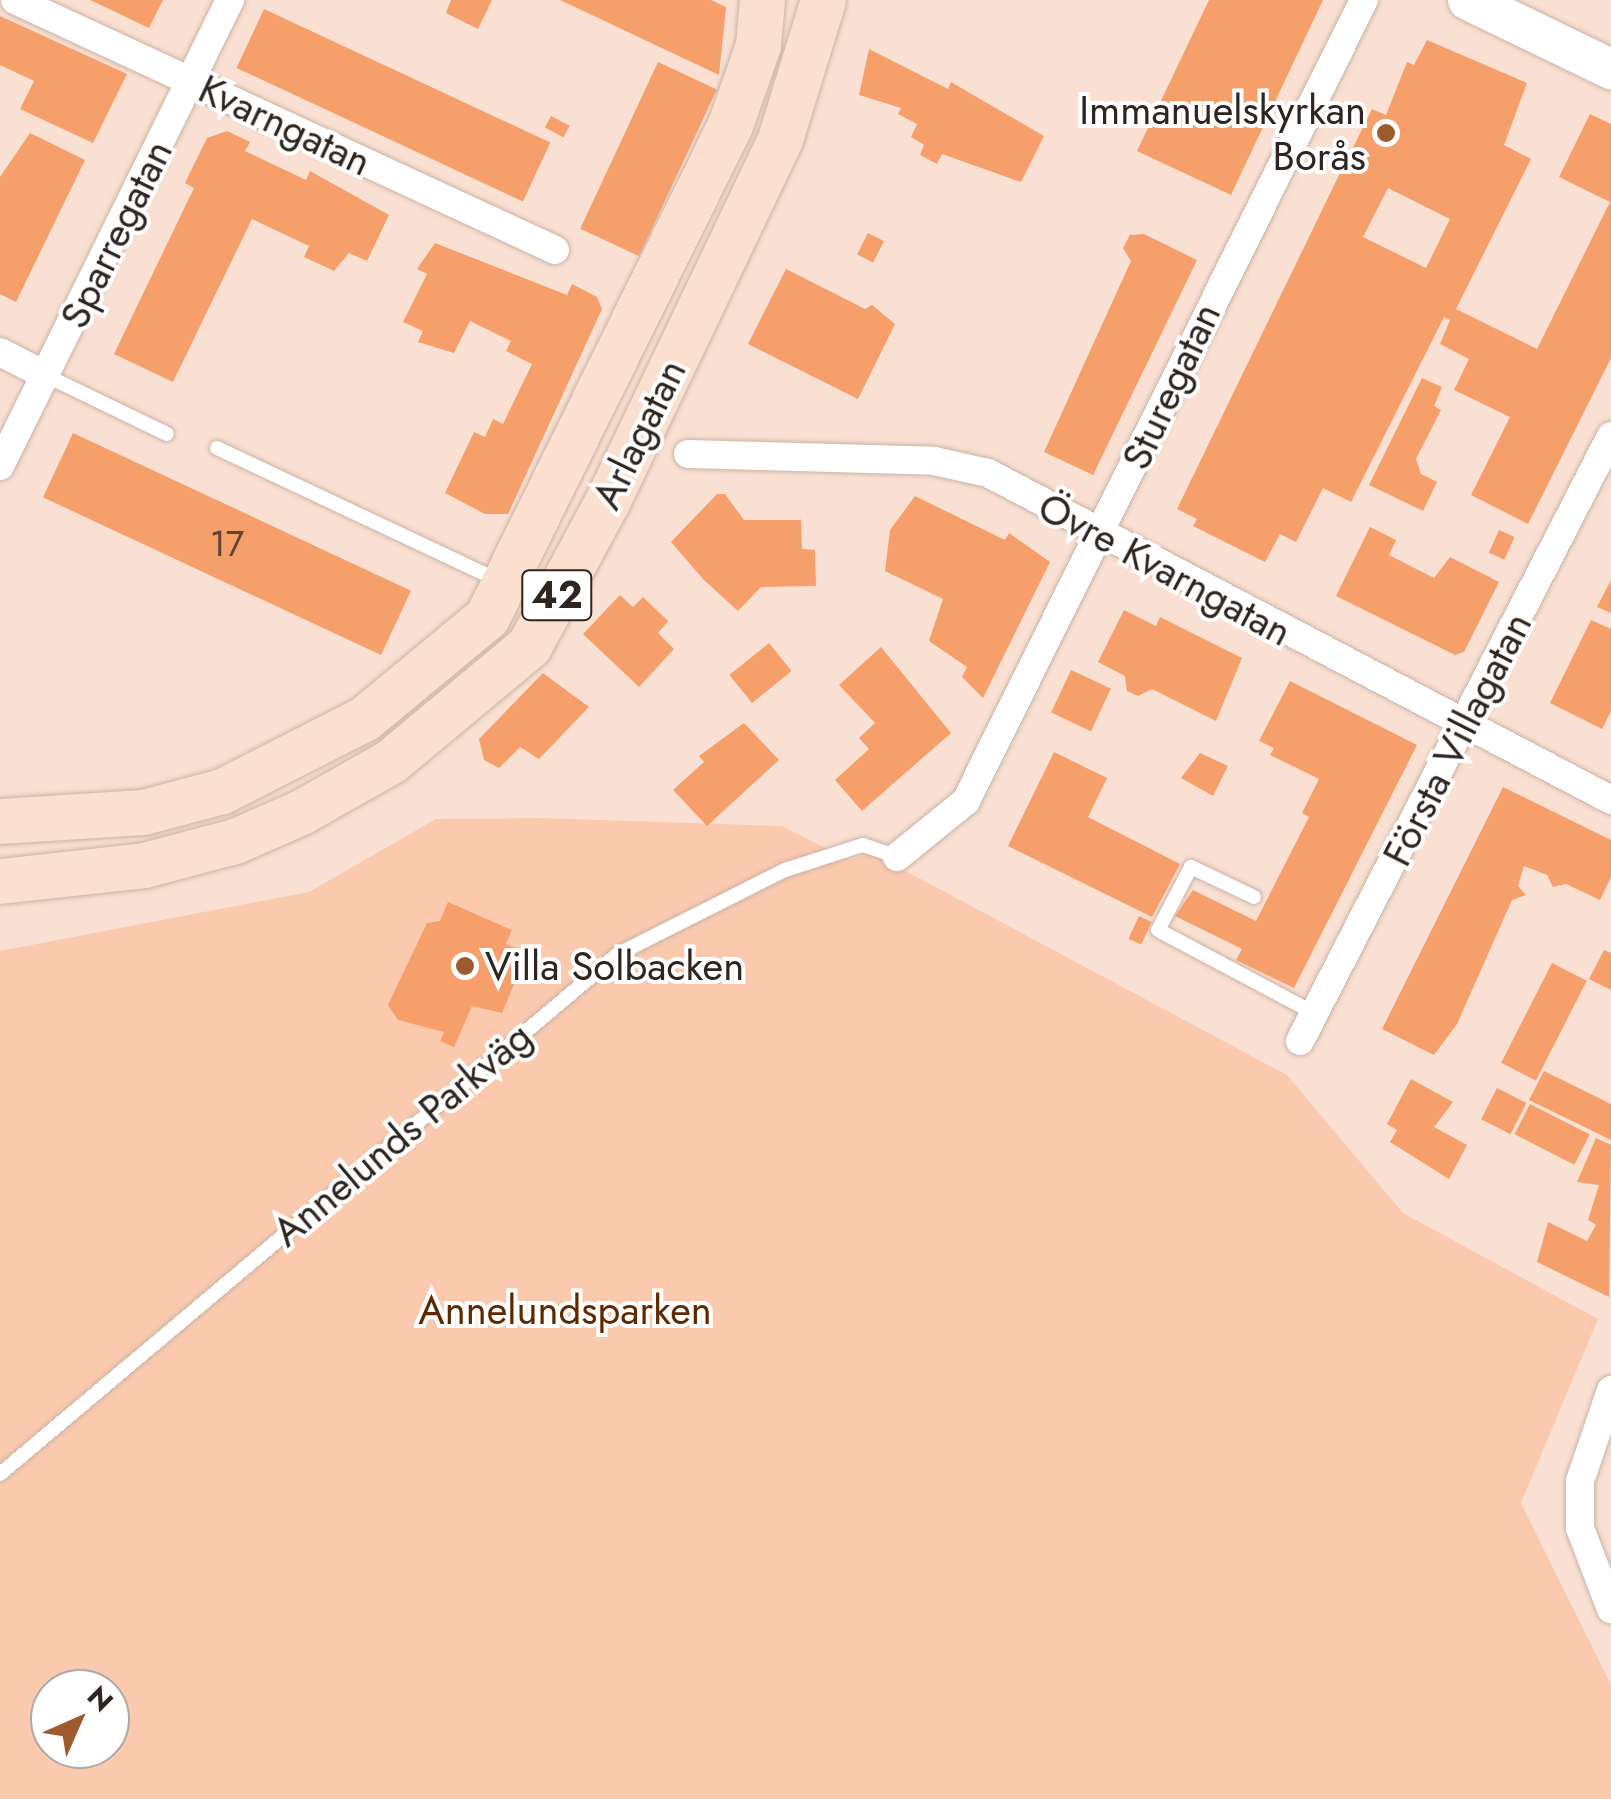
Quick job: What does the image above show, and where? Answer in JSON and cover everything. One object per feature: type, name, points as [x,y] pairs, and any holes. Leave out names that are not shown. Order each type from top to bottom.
[{"type":"main road","name":"Arlagatan","points":[[0,821],[142,812],[281,764],[365,718],[440,662],[486,617],[730,125],[758,45],[762,0]]},
{"type":"main road","name":"Arlagatan","points":[[0,881],[144,865],[235,840],[301,812],[391,761],[529,646],[607,502],[780,139],[823,0]]},
{"type":"main road","points":[[0,800],[77,817]]},
{"type":"street","name":"Kvarngatan","points":[[14,0],[555,250]]},
{"type":"street","name":"Sparregatan","points":[[0,466],[230,0]]},
{"type":"street","name":"Sturegatan","points":[[898,857],[966,801],[1364,0]]},
{"type":"street","points":[[1468,0],[1611,68]]},
{"type":"street","points":[[0,352],[47,376]]},
{"type":"street","name":"Första Villagatan","points":[[1300,1040],[1611,436]]},
{"type":"street","name":"Övre Kvarngatan","points":[[688,454],[934,461],[988,474],[1099,537],[1464,728],[1611,800]]},
{"type":"street","points":[[1606,1400],[1580,1481],[1580,1528],[1611,1609]]},
{"type":"lane","points":[[47,376],[167,434]]},
{"type":"lane","points":[[217,448],[505,584]]},
{"type":"lane","name":"Annelunds Parkväg","points":[[0,1474],[618,954],[785,870],[862,845],[898,857]]},
{"type":"lane","points":[[1254,897],[1191,867],[1158,930],[1314,1013]]},
{"type":"green space","name":"Annelundsparken","points":[[541,818],[782,826],[849,860],[872,853],[1287,1075],[1403,1213],[1598,1319],[1521,1503],[1611,1685],[1611,1799],[0,1799],[0,951],[309,892],[436,819]]},
{"type":"building","points":[[90,0],[163,0],[149,28]]},
{"type":"building","points":[[451,0],[492,0],[478,29],[446,13]]},
{"type":"building","points":[[560,0],[711,0],[726,7],[719,75]]},
{"type":"building","points":[[1209,0],[1323,0],[1231,195],[1137,151]]},
{"type":"building","points":[[264,9],[550,143],[523,201],[237,68]]},
{"type":"building","points":[[0,16],[127,74],[93,143],[20,109],[34,81],[0,65]]},
{"type":"building","points":[[1427,40],[1527,83],[1504,145],[1531,159],[1456,309],[1537,349],[1610,202],[1559,177],[1590,114],[1611,124],[1611,358],[1528,524],[1471,495],[1510,417],[1454,390],[1469,359],[1440,344],[1450,320],[1444,317],[1351,502],[1323,488],[1296,542],[1280,534],[1265,562],[1193,526],[1197,519],[1177,509],[1340,173],[1351,167],[1345,164],[1372,109],[1386,115],[1407,62],[1414,65]],"holes":[[[1388,188],[1450,219],[1426,268],[1363,237]]]},
{"type":"building","points":[[869,49],[948,89],[951,82],[1044,136],[1021,182],[942,154],[937,164],[920,155],[924,145],[911,137],[917,124],[898,114],[901,108],[859,95]]},
{"type":"building","points":[[658,62],[717,89],[639,256],[580,229]]},
{"type":"building","points":[[551,116],[570,126],[563,137],[545,127]]},
{"type":"building","points":[[227,131],[250,142],[245,151],[306,180],[310,171],[389,215],[367,261],[349,253],[334,271],[304,257],[309,246],[252,219],[173,382],[114,354],[194,188],[185,183],[207,138]]},
{"type":"building","points":[[30,133],[85,160],[16,302],[0,294],[0,177]]},
{"type":"building","points":[[868,233],[884,241],[873,263],[857,254]]},
{"type":"building","points":[[1144,234],[1197,260],[1093,475],[1044,452],[1131,261],[1123,248],[1130,235]]},
{"type":"building","points":[[435,243],[567,295],[572,284],[597,297],[602,309],[508,514],[485,514],[445,493],[474,432],[485,437],[493,419],[503,424],[532,364],[506,351],[511,341],[470,321],[454,353],[418,342],[423,331],[403,322],[427,274],[417,269]]},
{"type":"building","points":[[786,269],[865,309],[872,305],[895,324],[858,399],[748,344]]},
{"type":"building","points":[[1422,378],[1442,387],[1434,406],[1441,410],[1416,459],[1421,474],[1437,482],[1423,511],[1369,485]]},
{"type":"building","points":[[73,433],[411,591],[381,655],[43,497]]},
{"type":"building","points":[[717,494],[725,494],[744,520],[801,520],[802,549],[815,550],[816,586],[761,587],[738,611],[704,580],[671,542]]},
{"type":"building","points":[[915,496],[1005,540],[1009,533],[1050,562],[983,698],[962,677],[967,667],[929,641],[943,599],[885,571],[890,530]]},
{"type":"building","points":[[1370,527],[1396,540],[1389,555],[1434,578],[1450,557],[1499,582],[1464,652],[1455,655],[1336,596]]},
{"type":"building","points":[[1499,530],[1515,537],[1504,560],[1489,553]]},
{"type":"building","points":[[1611,580],[1611,613],[1597,607]]},
{"type":"building","points":[[620,595],[633,607],[643,597],[668,621],[658,633],[674,649],[639,687],[583,634]]},
{"type":"building","points":[[1124,610],[1156,626],[1160,617],[1242,658],[1216,721],[1152,689],[1138,696],[1127,691],[1125,676],[1098,662]]},
{"type":"building","points":[[1591,620],[1611,629],[1611,711],[1602,729],[1550,703]]},
{"type":"building","points":[[769,643],[792,671],[752,703],[729,675]]},
{"type":"building","points":[[881,647],[951,733],[862,811],[835,780],[869,749],[859,738],[875,723],[839,685]]},
{"type":"building","points":[[1071,670],[1111,689],[1091,731],[1051,713]]},
{"type":"building","points":[[543,673],[589,707],[539,759],[520,747],[499,768],[484,760],[479,739]]},
{"type":"building","points":[[1290,681],[1417,745],[1294,988],[1236,960],[1242,949],[1175,916],[1193,890],[1256,921],[1309,817],[1302,813],[1319,779],[1270,755],[1274,748],[1259,741]]},
{"type":"building","points":[[744,723],[779,760],[707,826],[673,790],[704,762],[699,756]]},
{"type":"building","points":[[1054,752],[1107,778],[1088,817],[1180,864],[1152,917],[1008,846]]},
{"type":"building","points":[[1200,753],[1228,766],[1213,796],[1181,778]]},
{"type":"building","points":[[1503,787],[1611,840],[1611,877],[1600,900],[1566,884],[1553,887],[1547,875],[1524,866],[1518,886],[1526,895],[1512,900],[1457,1024],[1434,1055],[1382,1029]]},
{"type":"building","name":"Villa Solbacken","points":[[448,902],[512,930],[506,944],[527,953],[502,1013],[472,1006],[454,1047],[440,1041],[444,1032],[398,1020],[388,1005],[427,923],[440,921]]},
{"type":"building","points":[[1139,916],[1152,922],[1141,945],[1128,939]]},
{"type":"building","points":[[1604,950],[1611,953],[1611,990],[1589,979]]},
{"type":"building","points":[[1552,963],[1587,981],[1536,1080],[1501,1063]]},
{"type":"building","points":[[1544,1071],[1611,1104],[1611,1140],[1529,1100]]},
{"type":"building","points":[[1411,1079],[1453,1102],[1434,1127],[1467,1145],[1449,1179],[1390,1142],[1397,1130],[1387,1124]]},
{"type":"building","points":[[1497,1088],[1526,1103],[1511,1134],[1481,1119]]},
{"type":"building","points":[[1530,1104],[1590,1134],[1574,1165],[1515,1134]]},
{"type":"building","points":[[1596,1138],[1611,1145],[1609,1297],[1537,1262],[1548,1222],[1587,1241],[1596,1225],[1588,1220],[1599,1185],[1577,1182]]},
{"type":"place","name":"Immanuelskyrkan Borås","points":[[1386,133]]},
{"type":"place","name":"Villa Solbacken","points":[[465,966]]}]
